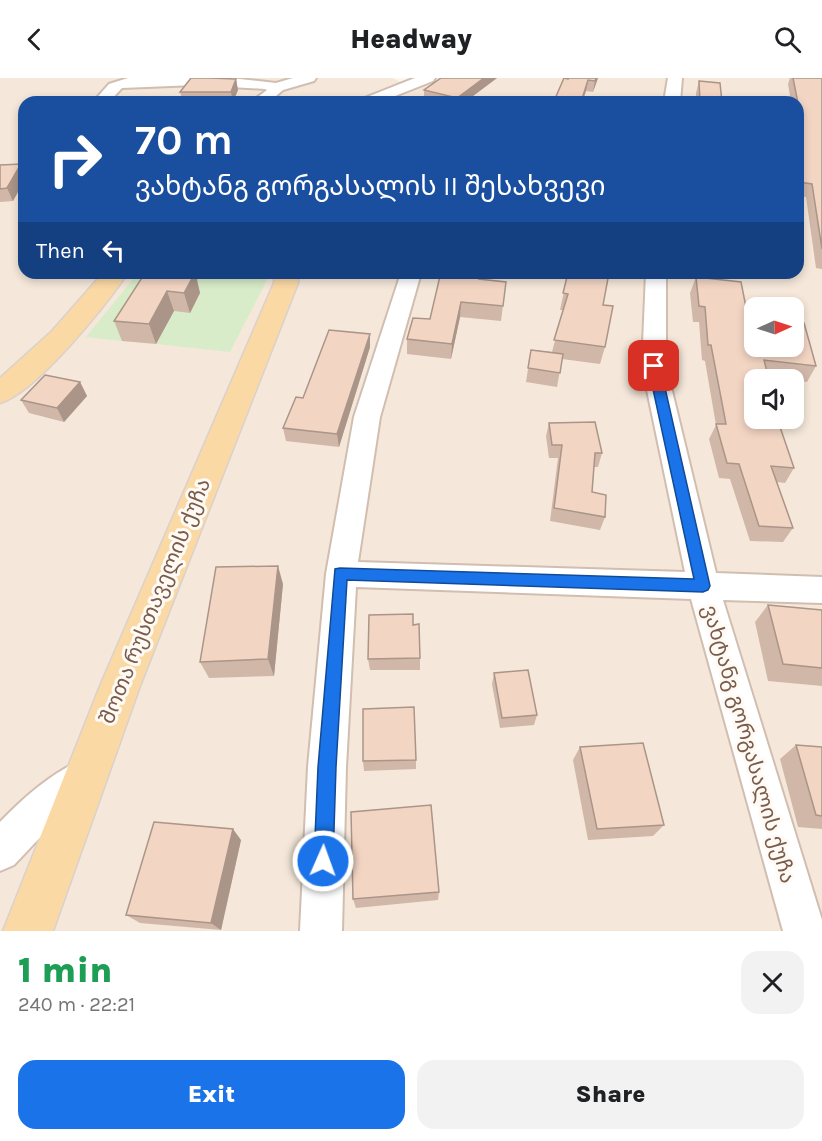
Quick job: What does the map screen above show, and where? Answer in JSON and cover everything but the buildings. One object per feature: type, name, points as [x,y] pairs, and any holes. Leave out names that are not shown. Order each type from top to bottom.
[{"type":"main road","points":[[0,393],[26,373],[59,341],[111,279]]},
{"type":"main road","name":"შოთა რუსთაველის ქუჩა","points":[[28,931],[82,779],[286,279]]},
{"type":"street","points":[[107,96],[119,84],[139,81],[213,82],[276,87],[309,78]]},
{"type":"street","points":[[382,96],[428,78]]},
{"type":"street","points":[[673,96],[675,78]]},
{"type":"street","points":[[268,96],[276,90],[276,87]]},
{"type":"street","points":[[321,931],[327,767],[340,574],[367,417],[409,279]]},
{"type":"street","name":"ვახტანგ გორგასალის ქუჩა","points":[[656,279],[654,366],[703,586],[804,931]]},
{"type":"street","points":[[340,574],[822,590]]},
{"type":"street","points":[[0,851],[33,816],[82,779]]},
{"type":"shaded area","points":[[0,78],[392,78],[401,82],[412,78],[822,78],[822,931],[0,931]]},
{"type":"green space","points":[[133,279],[160,279],[122,341],[86,337]]},
{"type":"green space","points":[[198,279],[267,279],[230,352],[156,344],[174,311],[190,312],[200,293],[190,292]]},
{"type":"route","points":[[323,861],[340,574],[703,586],[654,366]]}]
